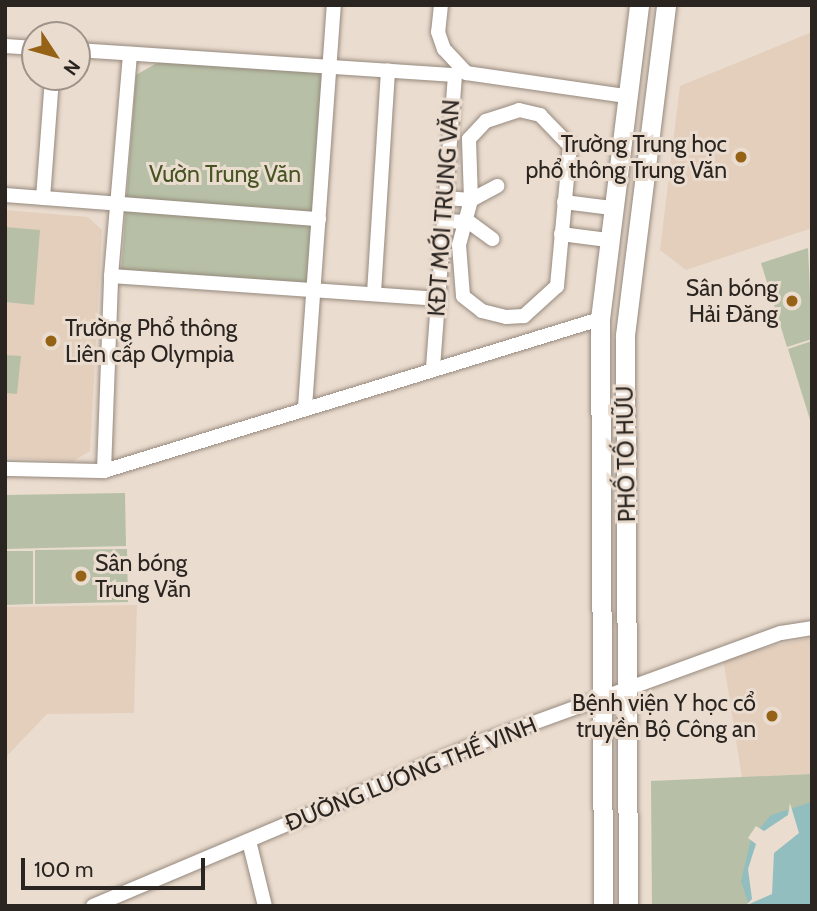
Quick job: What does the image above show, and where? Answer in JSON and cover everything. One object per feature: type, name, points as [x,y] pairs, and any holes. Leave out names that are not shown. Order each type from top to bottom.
[{"type":"main road","name":"PHỐ TỐ HỮU","points":[[603,906],[600,319],[639,5]]},
{"type":"main road","name":"PHỐ TỐ HỮU","points":[[628,906],[629,687],[625,335],[666,5]]},
{"type":"main road","points":[[626,93],[653,96]]},
{"type":"street","points":[[305,407],[334,5]]},
{"type":"street","points":[[441,5],[438,32],[444,49],[466,73],[626,93]]},
{"type":"street","name":"KĐT MỚI TRUNG VĂN","points":[[91,51],[455,75],[436,299],[433,367]]},
{"type":"street","points":[[104,471],[111,276],[130,54]]},
{"type":"street","points":[[374,293],[388,70]]},
{"type":"street","points":[[43,198],[51,91]]},
{"type":"street","points":[[519,110],[540,115],[570,146],[557,286],[524,316],[506,317],[482,311],[458,285],[460,245],[469,222],[471,200],[469,139],[486,121],[519,110]]},
{"type":"street","points":[[444,198],[471,200],[497,186]]},
{"type":"street","points":[[5,195],[319,219]]},
{"type":"street","points":[[564,202],[612,208]]},
{"type":"street","points":[[443,221],[469,222],[492,239]]},
{"type":"street","points":[[561,234],[608,240]]},
{"type":"street","points":[[111,276],[436,299]]},
{"type":"street","points":[[5,469],[104,471],[433,367],[600,319]]},
{"type":"street","name":"ĐƯỜNG LƯƠNG THẾ VINH","points":[[93,906],[600,698],[780,633],[812,628]]},
{"type":"street","points":[[249,841],[265,906]]},
{"type":"shaded area","name":"Trường Trung học phổ thông Trung Văn","points":[[812,32],[812,228],[686,270],[660,250],[680,86]]},
{"type":"shaded area","name":"Trường Phổ thông Liên cấp Olympia","points":[[5,210],[88,217],[102,230],[90,451],[73,461],[5,458]]},
{"type":"shaded area","points":[[137,605],[134,713],[47,714],[5,758],[5,607]]},
{"type":"shaded area","name":"Bệnh viện Y học cổ truyền Bộ Công an","points":[[812,637],[812,774],[742,778],[723,658]]},
{"type":"green space","name":"Vườn Trung Văn","points":[[171,55],[330,67],[314,289],[121,273],[136,75]]},
{"type":"green space","points":[[5,227],[40,230],[34,305],[5,302]]},
{"type":"green space","name":"Sân bóng Hải Đăng","points":[[808,248],[812,339],[787,347],[761,263]]},
{"type":"green space","name":"Sân bóng Hải Đăng","points":[[812,341],[812,426],[788,349]]},
{"type":"green space","points":[[5,355],[21,356],[17,394],[5,393]]},
{"type":"green space","name":"Sân bóng Trung Văn","points":[[125,493],[126,546],[5,549],[5,495]]},
{"type":"green space","name":"Sân bóng Trung Văn","points":[[127,549],[128,602],[35,604],[35,550]]},
{"type":"green space","name":"Sân bóng Trung Văn","points":[[5,551],[33,551],[33,604],[5,605]]},
{"type":"green space","points":[[812,774],[812,906],[652,906],[651,781]]},
{"type":"water","points":[[812,802],[812,906],[749,906],[741,881],[751,839],[771,815]]},
{"type":"pier","points":[[790,803],[799,833],[774,853],[772,894],[745,906],[752,899],[748,869],[756,844],[748,838],[756,826],[764,831],[788,815]]},
{"type":"place","name":"Trường Trung học phổ thông Trung Văn","points":[[741,157]]},
{"type":"place","name":"Sân bóng Hải Đăng","points":[[792,301]]},
{"type":"place","name":"Trường Phổ thông Liên cấp Olympia","points":[[51,341]]},
{"type":"place","name":"Sân bóng Trung Văn","points":[[81,576]]},
{"type":"place","name":"Bệnh viện Y học cổ truyền Bộ Công an","points":[[772,716]]}]
